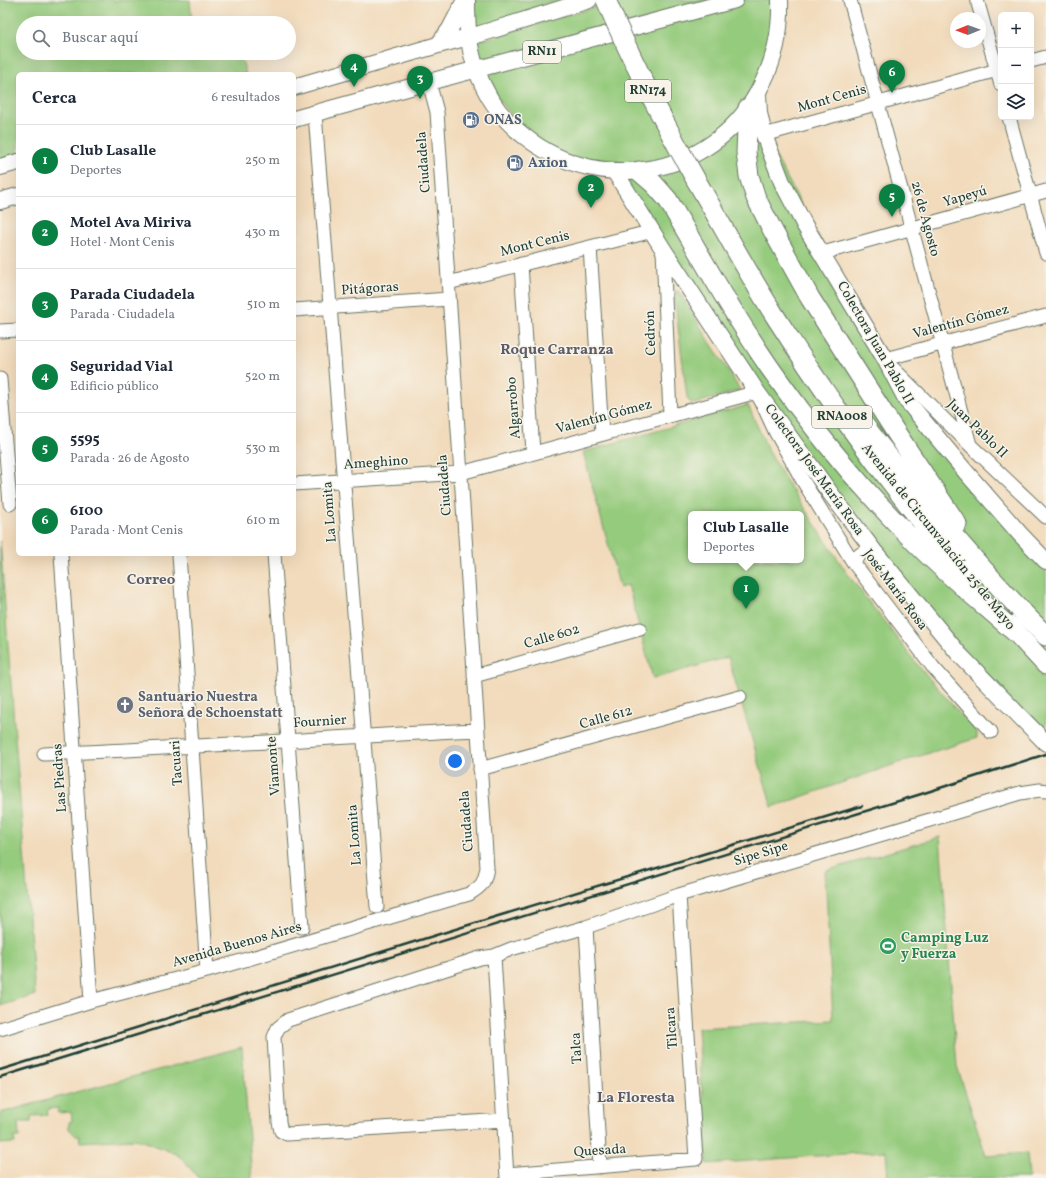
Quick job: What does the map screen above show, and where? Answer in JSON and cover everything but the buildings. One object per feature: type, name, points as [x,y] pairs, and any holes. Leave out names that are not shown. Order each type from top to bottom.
[{"type":"highway","name":"RN174","points":[[606,0],[634,63],[666,126],[701,177]]},
{"type":"highway","name":"RN174","points":[[619,0],[645,58],[678,122],[701,177]]},
{"type":"highway","points":[[753,101],[746,152],[749,176],[756,198],[772,231],[810,298],[895,431],[971,544],[1014,603]]},
{"type":"highway","points":[[639,171],[654,184],[668,200],[735,315],[771,368],[820,435],[872,496],[908,535],[1017,634]]},
{"type":"highway","name":"Avenida de Circunvalación 25 de Mayo","points":[[701,177],[834,384],[917,493],[1014,603],[1046,636]]},
{"type":"highway","name":"Avenida de Circunvalación 25 de Mayo","points":[[701,177],[774,315],[823,389],[875,462],[961,570],[1046,665]]},
{"type":"main road","points":[[466,0],[468,37],[476,70],[486,92],[500,112],[516,130],[536,146],[556,157],[580,166],[615,172],[639,171],[664,166],[689,157],[711,144],[731,128],[753,101],[770,68],[778,39],[781,14],[780,0]]},
{"type":"main road","points":[[438,45],[450,29],[466,0]]},
{"type":"main road","name":"RN11","points":[[296,86],[468,37],[589,0]]},
{"type":"main road","name":"RN11","points":[[296,119],[735,0]]},
{"type":"main road","name":"Colectora Juan Pablo II","points":[[753,101],[759,113],[764,135],[782,182],[805,226],[886,361],[907,401],[1005,517],[1046,561]]},
{"type":"main road","points":[[0,167],[16,163]]},
{"type":"main road","name":"Colectora José María Rosa","points":[[615,172],[663,249],[757,392],[874,551],[959,654],[1043,736]]},
{"type":"main road","points":[[0,201],[16,197]]},
{"type":"street","name":"26 de Agosto","points":[[850,0],[970,445]]},
{"type":"street","points":[[977,0],[998,67]]},
{"type":"street","points":[[1034,60],[1046,57]]},
{"type":"street","name":"Mont Cenis","points":[[764,135],[998,70]]},
{"type":"street","name":"Ciudadela","points":[[429,82],[437,112],[487,868],[485,880],[481,886]]},
{"type":"street","name":"La Lomita","points":[[315,114],[377,907]]},
{"type":"street","points":[[1011,120],[1046,253]]},
{"type":"street","name":"Yapeyú","points":[[823,254],[1046,191]]},
{"type":"street","name":"Mont Cenis","points":[[448,283],[652,231]]},
{"type":"street","points":[[590,247],[602,434]]},
{"type":"street","name":"Cedrón","points":[[663,249],[670,416]]},
{"type":"street","name":"Algarrobo","points":[[520,264],[532,453]]},
{"type":"street","name":"Pitágoras","points":[[296,310],[449,299]]},
{"type":"street","name":"Valentín Gómez","points":[[886,361],[942,344],[1046,316]]},
{"type":"street","points":[[0,331],[16,330]]},
{"type":"street","name":"Juan Pablo II","points":[[886,361],[970,445],[1046,517]]},
{"type":"street","points":[[0,380],[9,504]]},
{"type":"street","name":"Valentín Gómez","points":[[461,473],[757,392]]},
{"type":"street","name":"José María Rosa","points":[[757,392],[775,431],[803,481],[853,562],[933,667],[991,732]]},
{"type":"street","name":"Ameghino","points":[[296,484],[461,473]]},
{"type":"street","points":[[853,562],[862,552],[874,551]]},
{"type":"street","name":"Las Piedras","points":[[61,556],[91,1001]]},
{"type":"street","name":"Tacuari","points":[[179,556],[207,971]]},
{"type":"street","name":"Viamonte","points":[[274,556],[302,927]]},
{"type":"street","name":"Calle 602","points":[[474,676],[640,629]]},
{"type":"street","name":"Calle 612","points":[[480,769],[740,697]]},
{"type":"street","name":"Fournier","points":[[44,754],[478,730]]},
{"type":"street","name":"Sipe Sipe","points":[[504,1120],[287,1134],[281,1131],[279,1122],[274,1037],[278,1028],[288,1020],[480,958],[494,956],[511,949],[586,927],[679,895],[1020,793],[1043,790]]},
{"type":"street","name":"Avenida Buenos Aires","points":[[0,1029],[91,1001],[207,971],[469,894],[481,886]]},
{"type":"street","name":"Tilcara","points":[[679,895],[696,1159]]},
{"type":"street","name":"Talca","points":[[586,927],[600,1167]]},
{"type":"street","points":[[494,956],[507,1176]]},
{"type":"street","name":"Quesada","points":[[507,1176],[696,1159]]},
{"type":"green space","points":[[0,0],[190,0],[191,16],[16,16],[16,60],[242,60],[245,72],[16,72],[16,159],[0,163]]},
{"type":"green space","points":[[467,0],[589,0],[468,37]]},
{"type":"green space","points":[[619,0],[718,0],[483,63],[475,42]]},
{"type":"green space","points":[[735,0],[780,0],[758,94],[764,135],[907,401],[1046,561],[1046,731],[1036,733],[874,551],[615,172],[536,146],[476,70]]},
{"type":"green space","points":[[676,291],[679,292],[740,390],[694,404],[689,401],[687,397],[674,295]]},
{"type":"green space","points":[[748,405],[768,450],[787,482],[849,576],[916,663],[961,715],[977,731],[977,738],[904,761],[772,807],[728,657],[653,679],[628,585],[620,588],[583,452]]},
{"type":"green space","points":[[0,541],[35,995],[0,1006]]},
{"type":"green space","name":"Camping Luz y Fuerza","points":[[940,837],[957,1066],[986,1156],[1027,1153],[1029,1178],[888,1178],[886,1151],[707,1164],[698,1028],[833,1020],[825,871]]},
{"type":"green space","points":[[242,1047],[252,1178],[198,1178],[184,1160],[176,1154],[146,1142],[134,1139],[80,1142],[79,1136],[76,1136],[69,1129],[69,1122],[72,1121],[71,1112],[58,1113],[58,1108],[48,1109],[47,1115],[31,1116],[31,1122],[18,1122],[19,1137],[14,1137],[15,1143],[0,1144],[0,1113]]},
{"type":"railway","points":[[0,1077],[918,795],[1046,754]]},
{"type":"railway","points":[[0,1070],[488,919],[862,806]]},
{"type":"place","name":"Seguridad Vial","points":[[354,87]]},
{"type":"place","name":"6100","points":[[892,93]]},
{"type":"place","name":"Parada Ciudadela","points":[[420,99]]},
{"type":"place","name":"ONAS","points":[[471,120]]},
{"type":"place","name":"Axion","points":[[515,163]]},
{"type":"place","name":"Motel Ava Miriva","points":[[591,208]]},
{"type":"place","name":"5595","points":[[892,217]]},
{"type":"place","name":"Club Lasalle","points":[[746,609]]},
{"type":"place","name":"Santuario Nuestra Señora de Schoenstatt","points":[[125,705]]},
{"type":"place","name":"Camping Luz y Fuerza","points":[[888,946]]},
{"type":"district","name":"Roque Carranza","points":[[557,350]]},
{"type":"district","name":"Correo","points":[[151,580]]},
{"type":"district","name":"La Floresta","points":[[636,1098]]}]
